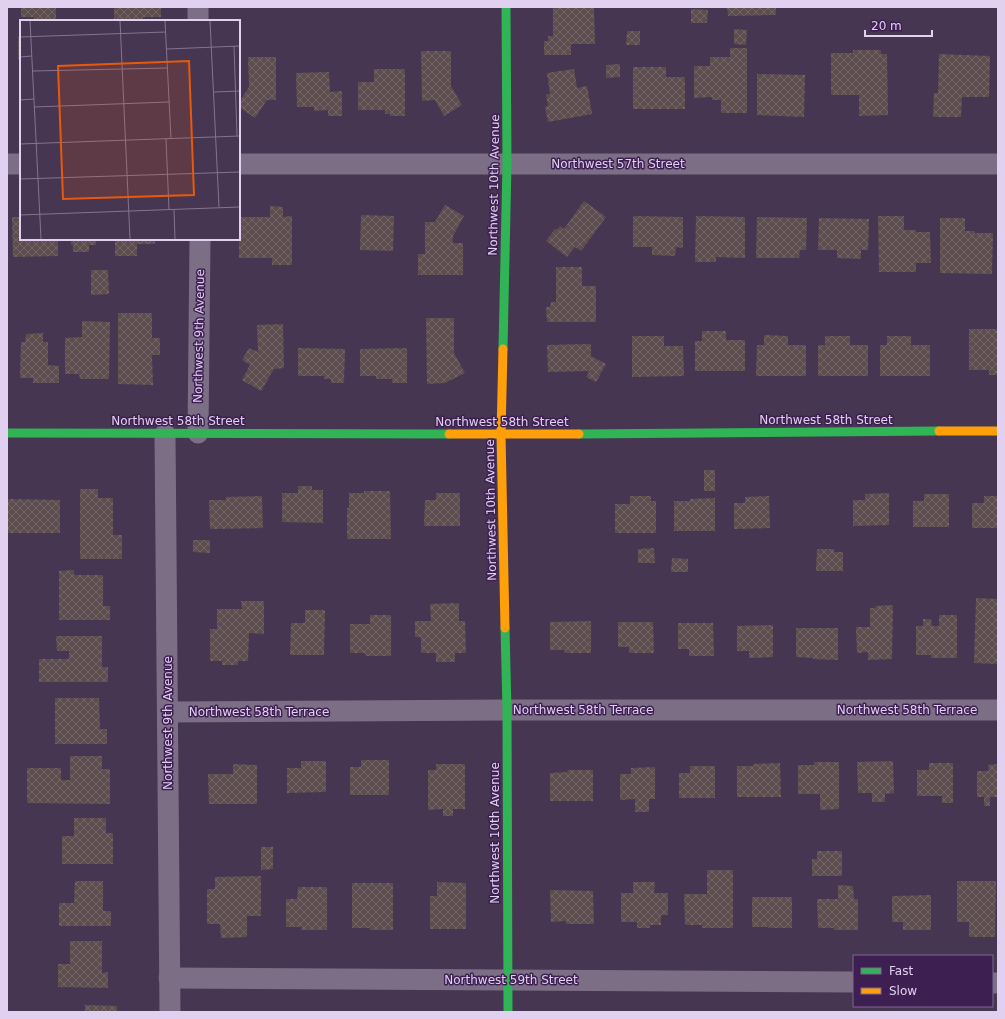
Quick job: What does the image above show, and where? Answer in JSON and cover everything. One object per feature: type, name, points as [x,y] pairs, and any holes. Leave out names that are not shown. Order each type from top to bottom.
[{"type":"street","points":[[198,7],[198,20]]},
{"type":"street","name":"Northwest 10th Avenue","points":[[506,7],[507,164],[501,434],[507,710],[508,1012]]},
{"type":"street","points":[[7,164],[20,164]]},
{"type":"street","name":"Northwest 57th Street","points":[[240,164],[998,164]]},
{"type":"street","name":"Northwest 9th Avenue","points":[[198,433],[200,240]]},
{"type":"street","name":"Northwest 58th Street","points":[[7,433],[501,434],[998,431]]},
{"type":"street","name":"Northwest 9th Avenue","points":[[165,434],[170,1012]]},
{"type":"street","name":"Northwest 58th Terrace","points":[[168,712],[998,710]]},
{"type":"street","name":"Northwest 59th Street","points":[[169,978],[853,982]]},
{"type":"building","points":[[21,7],[56,7],[56,20],[34,20],[34,17],[21,17]]},
{"type":"building","points":[[114,7],[161,7],[161,17],[143,17],[143,20],[114,20]]},
{"type":"building","points":[[553,7],[594,7],[595,44],[571,44],[571,55],[544,55],[544,41],[548,41],[548,36],[553,36]]},
{"type":"building","points":[[727,7],[776,7],[776,15],[728,16]]},
{"type":"building","points":[[691,9],[708,10],[707,23],[691,23]]},
{"type":"building","points":[[734,29],[747,30],[746,45],[734,44]]},
{"type":"building","points":[[627,31],[640,31],[640,45],[626,45]]},
{"type":"building","points":[[18,37],[20,37],[20,59],[18,59]]},
{"type":"building","points":[[730,48],[747,48],[747,113],[721,113],[721,100],[712,100],[712,97],[694,98],[694,66],[710,66],[710,57],[730,57]]},
{"type":"building","points":[[853,50],[881,50],[881,54],[887,54],[888,115],[859,116],[859,95],[831,95],[831,53],[853,53]]},
{"type":"building","points":[[421,51],[451,51],[451,86],[462,105],[444,116],[435,100],[422,101]]},
{"type":"building","points":[[939,54],[990,56],[989,97],[962,97],[961,117],[933,117],[934,93],[938,93]]},
{"type":"building","points":[[248,57],[276,57],[276,100],[267,100],[255,118],[240,108],[240,100],[249,87]]},
{"type":"building","points":[[620,64],[620,77],[606,78],[606,65]]},
{"type":"building","points":[[633,67],[666,67],[666,77],[685,77],[685,109],[633,109]]},
{"type":"building","points":[[374,69],[405,69],[405,116],[390,116],[390,114],[385,114],[385,110],[358,110],[358,82],[374,82]]},
{"type":"building","points":[[574,69],[577,88],[587,86],[592,114],[548,122],[545,107],[548,106],[546,94],[550,94],[547,73]]},
{"type":"building","points":[[329,72],[330,92],[342,91],[342,116],[328,116],[328,110],[314,111],[314,107],[297,107],[296,73]]},
{"type":"building","points":[[757,74],[805,75],[804,117],[757,115]]},
{"type":"building","points":[[584,201],[606,217],[581,251],[575,247],[567,257],[546,241],[555,229],[557,230],[560,226],[564,229]]},
{"type":"building","points":[[445,205],[464,216],[453,236],[453,243],[463,243],[463,275],[418,275],[418,254],[425,254],[425,222],[435,222]]},
{"type":"building","points":[[270,206],[283,207],[283,217],[292,216],[292,265],[272,265],[272,258],[239,258],[240,217],[270,217]]},
{"type":"building","points":[[361,215],[394,216],[393,251],[360,250]]},
{"type":"building","points":[[633,216],[683,217],[683,248],[676,247],[675,256],[652,255],[652,247],[633,247]]},
{"type":"building","points":[[696,216],[745,217],[745,258],[716,257],[716,262],[695,262]]},
{"type":"building","points":[[878,216],[904,216],[904,230],[930,232],[931,263],[916,263],[916,272],[879,272]]},
{"type":"building","points":[[12,217],[20,217],[20,240],[58,240],[58,256],[13,257]]},
{"type":"building","points":[[757,217],[807,218],[806,250],[800,250],[799,258],[756,258]]},
{"type":"building","points":[[819,218],[869,219],[868,250],[861,250],[861,259],[837,258],[837,250],[818,250]]},
{"type":"building","points":[[940,218],[965,218],[965,231],[975,231],[975,233],[993,233],[992,274],[940,273]]},
{"type":"building","points":[[71,240],[96,240],[96,245],[89,245],[89,252],[73,252],[73,245],[71,245]]},
{"type":"building","points":[[115,240],[155,240],[155,244],[137,244],[137,256],[115,256]]},
{"type":"building","points":[[556,267],[582,267],[582,286],[596,286],[596,322],[547,322],[546,307],[550,307],[551,302],[556,302]]},
{"type":"building","points":[[91,270],[108,270],[109,294],[91,295]]},
{"type":"building","points":[[118,313],[152,313],[152,338],[160,338],[160,355],[152,355],[153,385],[118,384]]},
{"type":"building","points":[[426,318],[454,318],[454,353],[465,373],[445,383],[427,384]]},
{"type":"building","points":[[82,321],[110,322],[109,379],[80,379],[79,374],[65,374],[65,338],[82,337]]},
{"type":"building","points":[[283,324],[284,368],[274,369],[261,391],[242,380],[250,365],[242,360],[249,348],[258,352],[257,325]]},
{"type":"building","points":[[969,329],[998,329],[998,375],[989,375],[989,370],[969,370]]},
{"type":"building","points":[[702,331],[726,331],[726,340],[745,340],[745,371],[695,371],[695,341],[702,341]]},
{"type":"building","points":[[43,333],[43,342],[48,342],[48,365],[59,366],[59,383],[33,383],[33,378],[20,378],[21,342],[25,342],[26,334]]},
{"type":"building","points":[[764,335],[788,336],[788,345],[806,345],[806,376],[756,376],[757,345],[764,345]]},
{"type":"building","points":[[632,336],[664,336],[664,346],[683,346],[684,376],[632,377]]},
{"type":"building","points":[[825,336],[850,336],[850,345],[868,345],[868,376],[818,376],[818,345],[825,345]]},
{"type":"building","points":[[887,336],[911,336],[911,345],[930,345],[930,376],[880,376],[880,345],[887,345]]},
{"type":"building","points":[[591,344],[591,356],[606,364],[596,382],[586,377],[589,371],[548,372],[547,345]]},
{"type":"building","points":[[298,348],[345,349],[344,383],[331,383],[331,379],[324,379],[324,376],[298,376]]},
{"type":"building","points":[[407,348],[407,383],[392,383],[392,379],[376,379],[376,376],[360,376],[360,349]]},
{"type":"building","points":[[704,470],[715,470],[715,491],[704,491]]},
{"type":"building","points":[[298,486],[312,486],[312,490],[323,490],[323,523],[282,522],[282,493],[298,493]]},
{"type":"building","points":[[80,489],[98,489],[98,498],[113,498],[113,535],[122,535],[122,559],[80,559]]},
{"type":"building","points":[[364,491],[390,491],[391,539],[347,539],[347,508],[349,508],[349,493],[364,493]]},
{"type":"building","points":[[436,493],[460,493],[460,526],[424,526],[425,500],[436,500]]},
{"type":"building","points":[[889,493],[889,525],[853,526],[853,500],[865,500],[865,494]]},
{"type":"building","points":[[924,494],[949,494],[949,527],[913,527],[913,501],[924,501]]},
{"type":"building","points":[[262,496],[263,528],[210,529],[209,500],[226,500],[226,497]]},
{"type":"building","points":[[630,496],[651,496],[651,501],[656,501],[656,533],[615,533],[615,504],[630,504]]},
{"type":"building","points":[[769,496],[770,528],[734,529],[734,503],[745,503],[745,497]]},
{"type":"building","points":[[984,496],[998,496],[998,528],[972,528],[972,503],[984,503]]},
{"type":"building","points":[[715,498],[715,531],[674,531],[674,501]]},
{"type":"building","points":[[7,499],[60,500],[60,533],[7,533]]},
{"type":"building","points":[[193,540],[210,540],[210,553],[193,552]]},
{"type":"building","points":[[654,548],[655,563],[638,563],[638,549]]},
{"type":"building","points":[[817,549],[834,549],[834,552],[843,552],[843,571],[816,571]]},
{"type":"building","points":[[672,558],[688,559],[688,572],[671,572]]},
{"type":"building","points":[[74,570],[74,575],[103,575],[103,606],[110,606],[110,620],[59,620],[59,571]]},
{"type":"building","points":[[976,598],[998,599],[998,664],[974,663]]},
{"type":"building","points":[[241,601],[264,601],[264,634],[249,633],[248,661],[238,661],[238,665],[222,665],[222,661],[210,661],[210,629],[217,629],[217,609],[242,609]]},
{"type":"building","points":[[459,603],[459,621],[465,621],[466,653],[455,653],[455,662],[436,662],[436,653],[421,653],[421,637],[415,637],[415,621],[431,621],[430,604]]},
{"type":"building","points":[[893,605],[892,659],[868,660],[868,652],[857,653],[856,627],[870,627],[870,608],[876,608],[875,606]]},
{"type":"building","points":[[305,610],[325,610],[324,655],[290,655],[291,623],[305,623]]},
{"type":"building","points":[[370,615],[391,615],[391,656],[366,656],[365,653],[350,653],[350,624],[370,624]]},
{"type":"building","points":[[939,615],[957,615],[957,658],[931,658],[931,655],[916,655],[916,626],[923,626],[923,619],[931,619],[932,626],[939,626]]},
{"type":"building","points":[[591,621],[591,653],[565,653],[564,650],[550,650],[550,622]]},
{"type":"building","points":[[618,622],[653,622],[654,653],[629,653],[629,647],[618,647]]},
{"type":"building","points":[[678,623],[713,623],[714,656],[689,656],[689,649],[678,649]]},
{"type":"building","points":[[773,625],[773,657],[749,658],[749,651],[737,651],[737,626]]},
{"type":"building","points":[[796,628],[838,628],[838,660],[796,657]]},
{"type":"building","points":[[56,636],[102,636],[102,667],[108,667],[108,682],[39,682],[39,659],[69,659],[69,651],[57,651]]},
{"type":"building","points":[[55,698],[99,698],[100,729],[107,729],[107,744],[55,744]]},
{"type":"building","points":[[70,756],[102,756],[102,769],[110,769],[110,804],[27,803],[27,768],[61,768],[61,780],[70,780]]},
{"type":"building","points":[[361,760],[389,760],[389,795],[350,795],[350,767],[361,767]]},
{"type":"building","points":[[301,761],[326,761],[326,792],[287,793],[287,768],[301,768]]},
{"type":"building","points":[[893,761],[894,793],[885,794],[885,802],[872,802],[872,793],[858,793],[857,762]]},
{"type":"building","points":[[814,762],[839,762],[839,809],[820,810],[820,794],[798,794],[798,765],[814,765]]},
{"type":"building","points":[[780,763],[781,797],[737,797],[737,766]]},
{"type":"building","points":[[929,763],[953,763],[953,803],[942,803],[942,796],[917,796],[917,770],[929,770]]},
{"type":"building","points":[[233,764],[257,765],[257,804],[209,804],[208,774],[233,774]]},
{"type":"building","points":[[436,764],[465,764],[465,809],[453,809],[453,816],[443,816],[443,809],[428,810],[428,770],[436,770]]},
{"type":"building","points":[[998,764],[998,797],[990,797],[990,806],[984,806],[984,797],[977,797],[977,771],[989,771],[988,765]]},
{"type":"building","points":[[690,766],[715,766],[715,798],[679,798],[679,773],[690,773]]},
{"type":"building","points":[[655,767],[655,799],[649,799],[649,812],[635,812],[635,799],[620,800],[620,774],[631,774],[631,768]]},
{"type":"building","points":[[567,770],[593,770],[593,801],[550,801],[550,773],[568,772]]},
{"type":"building","points":[[74,818],[106,818],[106,833],[113,833],[113,864],[62,864],[62,836],[74,836]]},
{"type":"building","points":[[261,847],[273,847],[273,869],[261,870]]},
{"type":"building","points":[[817,851],[842,851],[842,876],[812,876],[812,859],[817,859]]},
{"type":"building","points":[[707,870],[733,870],[733,928],[702,928],[702,925],[685,925],[684,894],[707,894]]},
{"type":"building","points":[[261,876],[261,916],[247,916],[247,937],[221,938],[220,924],[207,924],[207,889],[215,889],[215,877]]},
{"type":"building","points":[[75,881],[103,881],[103,911],[111,911],[111,926],[59,926],[59,903],[74,903]]},
{"type":"building","points":[[957,881],[996,881],[995,937],[969,937],[969,922],[957,922]]},
{"type":"building","points":[[437,882],[466,883],[466,929],[430,929],[430,896],[437,896]]},
{"type":"building","points":[[633,882],[655,882],[654,893],[668,893],[668,915],[661,915],[661,925],[650,925],[650,928],[637,928],[637,922],[621,922],[621,893],[633,893]]},
{"type":"building","points":[[352,883],[393,883],[393,930],[352,928]]},
{"type":"building","points":[[838,885],[853,886],[854,899],[858,899],[858,930],[818,928],[817,899],[838,899]]},
{"type":"building","points":[[298,887],[327,887],[327,930],[301,930],[302,927],[286,927],[286,899],[297,899]]},
{"type":"building","points":[[550,890],[593,891],[594,924],[566,924],[566,921],[551,922]]},
{"type":"building","points":[[931,895],[931,930],[903,930],[903,922],[892,922],[892,896]]},
{"type":"building","points":[[752,897],[792,897],[792,928],[752,927]]},
{"type":"building","points":[[70,941],[102,941],[102,973],[108,972],[108,988],[58,987],[58,964],[70,964]]},
{"type":"building","points":[[85,1005],[117,1006],[117,1012],[85,1012]]},
{"type":"traffic: fast","points":[[503,349],[507,164],[506,7]]},
{"type":"traffic: fast","points":[[579,434],[939,431]]},
{"type":"traffic: fast","points":[[7,433],[449,434]]},
{"type":"traffic: fast","points":[[505,628],[507,710],[508,1012]]},
{"type":"traffic: slow","points":[[503,349],[501,434],[505,628]]},
{"type":"traffic: slow","points":[[939,431],[998,431]]},
{"type":"traffic: slow","points":[[449,434],[579,434]]}]
